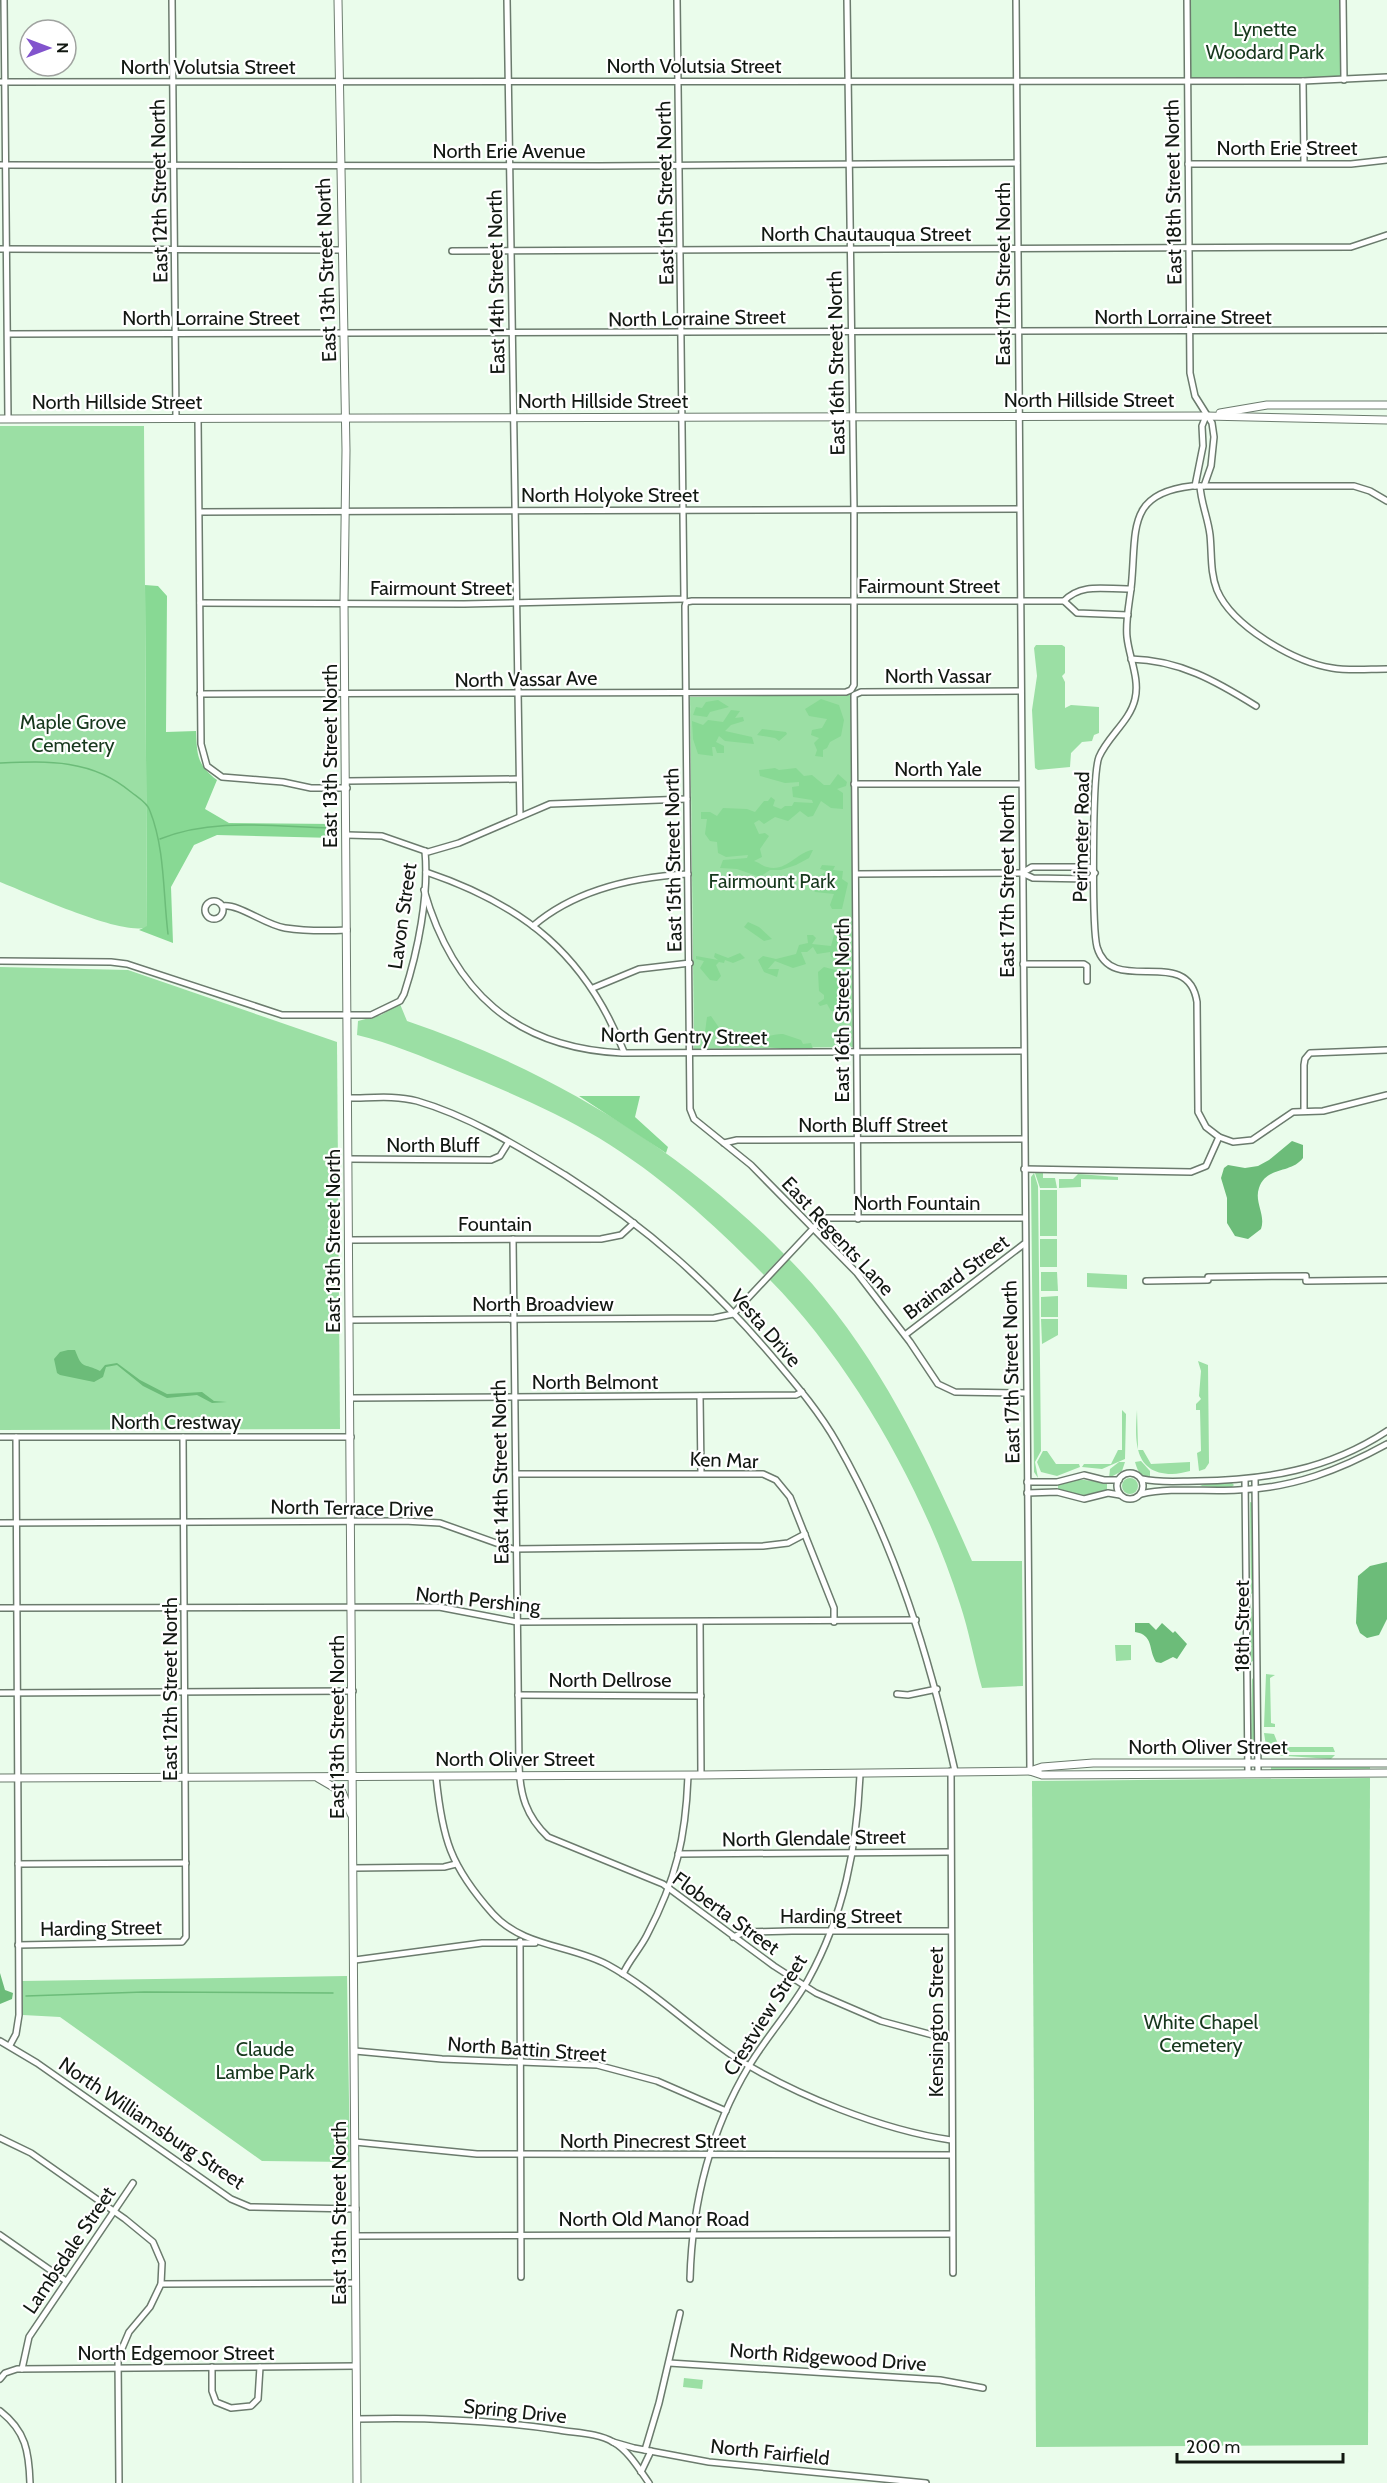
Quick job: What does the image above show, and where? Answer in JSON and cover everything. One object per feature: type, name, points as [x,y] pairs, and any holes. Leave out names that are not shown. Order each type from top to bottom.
[{"type":"main road","name":"East 13th Street North","points":[[338,0],[339,165],[346,417],[344,602],[347,694],[357,2483]]},
{"type":"main road","name":"North Hillside Street","points":[[1206,416],[1267,405],[1387,406]]},
{"type":"main road","name":"North Hillside Street","points":[[4,419],[1206,416],[1386,420]]},
{"type":"main road","name":"North Oliver Street","points":[[0,1778],[860,1774],[1030,1771],[1042,1767],[1094,1763],[1387,1763]]},
{"type":"main road","name":"North Oliver Street","points":[[1030,1771],[1042,1775],[1387,1773]]},
{"type":"main road","points":[[312,1776],[342,1792],[354,1820]]},
{"type":"street","points":[[4,0],[3,249],[8,334],[4,419]]},
{"type":"street","name":"East 12th Street North","points":[[172,0],[176,419]]},
{"type":"street","name":"East 14th Street North","points":[[507,0],[520,816]]},
{"type":"street","name":"East 15th Street North","points":[[677,0],[690,1109],[693,1116]]},
{"type":"street","name":"East 16th Street North","points":[[847,0],[855,601],[854,784],[858,1219]]},
{"type":"street","name":"East 17th Street North","points":[[1016,0],[1024,1244],[1030,1771]]},
{"type":"street","name":"East 18th Street North","points":[[1187,0],[1190,373],[1195,396],[1212,423],[1214,437],[1211,466],[1200,486]]},
{"type":"street","points":[[1343,0],[1344,80]]},
{"type":"street","name":"North Volutsia Street","points":[[2,82],[1303,81],[1387,76]]},
{"type":"street","points":[[1303,81],[1304,163]]},
{"type":"street","name":"North Erie Street","points":[[1188,164],[1352,164],[1387,160]]},
{"type":"street","name":"North Erie Avenue","points":[[3,165],[1017,164]]},
{"type":"street","name":"North Chautauqua Street","points":[[452,251],[1351,247],[1387,236]]},
{"type":"street","points":[[3,249],[341,250]]},
{"type":"street","name":"North Lorraine Street","points":[[8,334],[1387,330]]},
{"type":"street","points":[[1386,420],[1387,406]]},
{"type":"street","points":[[1206,416],[1202,426],[1200,486],[1210,536],[1212,573],[1218,591],[1229,610],[1247,629],[1308,662],[1324,666],[1387,669]]},
{"type":"street","points":[[198,419],[201,744],[207,766],[222,777],[283,782],[311,788],[347,784],[519,779]]},
{"type":"street","name":"Perimeter Road","points":[[1219,1137],[1206,1127],[1198,1112],[1197,1002],[1194,992],[1184,979],[1173,973],[1125,971],[1104,961],[1095,940],[1095,771],[1104,749],[1132,710],[1136,698],[1136,680],[1127,633],[1133,537],[1139,515],[1153,498],[1171,488],[1354,486],[1370,490],[1387,501]]},
{"type":"street","name":"North Holyoke Street","points":[[200,512],[1019,509]]},
{"type":"street","name":"Fairmount Street","points":[[1064,601],[1073,591],[1082,589],[1131,589]]},
{"type":"street","name":"Fairmount Street","points":[[200,603],[1064,601],[1077,613],[1128,615]]},
{"type":"street","points":[[1131,659],[1170,663],[1190,669],[1256,706]]},
{"type":"street","name":"North Vassar","points":[[854,691],[1021,691]]},
{"type":"street","name":"North Vassar Ave","points":[[200,694],[854,691]]},
{"type":"street","name":"North Yale","points":[[854,784],[1021,784]]},
{"type":"street","points":[[347,836],[382,836],[424,851],[459,843],[550,804],[687,800]]},
{"type":"street","name":"Lavon Street","points":[[348,1016],[371,1015],[400,1001],[404,994],[418,937],[426,872],[424,851]]},
{"type":"street","points":[[856,874],[1022,873],[1033,878],[1090,879],[1095,873],[1089,867],[1032,867],[1022,873]]},
{"type":"street","points":[[426,872],[488,897],[533,926],[570,959],[593,988],[612,1022],[624,1052]]},
{"type":"street","points":[[533,926],[548,913],[591,891],[652,876],[688,874]]},
{"type":"street","name":"North Gentry Street","points":[[424,890],[433,921],[453,963],[499,1013],[536,1035],[566,1046],[624,1052],[1023,1051]]},
{"type":"street","points":[[223,906],[230,905],[261,921],[284,928],[347,930]]},
{"type":"street","points":[[0,961],[127,964],[282,1015],[348,1016]]},
{"type":"street","points":[[593,988],[639,969],[690,963]]},
{"type":"street","points":[[1023,964],[1084,964],[1087,966],[1087,981]]},
{"type":"street","points":[[1304,1111],[1304,1065],[1310,1053],[1387,1050]]},
{"type":"street","points":[[1024,1169],[1191,1172],[1206,1166],[1219,1137],[1233,1142],[1252,1140],[1286,1116],[1304,1111],[1343,1107],[1387,1095]]},
{"type":"street","name":"Vesta Drive","points":[[349,1098],[399,1098],[417,1101],[460,1118],[508,1143],[608,1203],[677,1256],[734,1312],[802,1392],[836,1441],[862,1489],[902,1581],[916,1620],[937,1689],[953,1771]]},
{"type":"street","name":"East Regents Lane","points":[[693,1116],[751,1164],[857,1273],[905,1335],[930,1373],[946,1389],[955,1392],[1026,1393]]},
{"type":"street","name":"North Bluff Street","points":[[724,1143],[737,1140],[1024,1139]]},
{"type":"street","name":"North Bluff","points":[[350,1160],[491,1160],[500,1156],[508,1143]]},
{"type":"street","name":"North Fountain","points":[[813,1228],[823,1218],[1024,1218]]},
{"type":"street","name":"Fountain","points":[[350,1240],[612,1238],[628,1231],[634,1223]]},
{"type":"street","points":[[734,1312],[813,1228]]},
{"type":"street","name":"East 14th Street North","points":[[513,1239],[519,1775]]},
{"type":"street","name":"Brainard Street","points":[[905,1335],[1024,1244]]},
{"type":"street","points":[[1146,1281],[1208,1280],[1208,1276],[1306,1276],[1306,1281],[1387,1280]]},
{"type":"street","name":"North Broadview","points":[[350,1320],[714,1318],[734,1312]]},
{"type":"street","name":"North Belmont","points":[[351,1398],[796,1395],[802,1392]]},
{"type":"street","points":[[700,1396],[701,1473]]},
{"type":"street","points":[[1027,1482],[1057,1482],[1084,1475],[1104,1480],[1119,1480],[1131,1473],[1142,1479],[1255,1479],[1289,1474],[1326,1463],[1360,1448],[1387,1431]]},
{"type":"street","name":"North Crestway","points":[[0,1437],[351,1437]]},
{"type":"street","points":[[10,2045],[19,2025],[16,1437]]},
{"type":"street","name":"East 12th Street North","points":[[183,1437],[186,1692],[184,1940]]},
{"type":"street","points":[[1027,1493],[1057,1492],[1084,1499],[1108,1493],[1131,1499],[1141,1494],[1257,1489],[1293,1484],[1326,1474],[1387,1444]]},
{"type":"street","name":"Ken Mar","points":[[516,1474],[763,1474],[776,1480],[790,1497],[834,1608],[834,1622]]},
{"type":"street","points":[[1141,1494],[1142,1479]]},
{"type":"street","name":"18th Street","points":[[1255,1479],[1257,1489],[1258,1774]]},
{"type":"street","points":[[1119,1480],[1120,1495]]},
{"type":"street","name":"18th Street","points":[[1245,1480],[1248,1774]]},
{"type":"street","name":"North Terrace Drive","points":[[0,1523],[440,1523],[516,1549],[763,1546],[788,1543],[805,1534]]},
{"type":"street","name":"North Pershing","points":[[0,1608],[439,1607],[517,1622],[916,1620]]},
{"type":"street","points":[[700,1622],[701,1775]]},
{"type":"street","points":[[897,1694],[908,1695],[937,1689]]},
{"type":"street","points":[[0,1693],[353,1691]]},
{"type":"street","name":"North Dellrose","points":[[518,1695],[700,1696]]},
{"type":"street","name":"Kensington Street","points":[[953,1771],[950,1852],[953,2273]]},
{"type":"street","name":"Crestview Street","points":[[690,2279],[692,2234],[709,2156],[726,2111],[750,2065],[804,1986],[830,1931],[852,1866],[860,1774]]},
{"type":"street","name":"Floberta Street","points":[[519,1775],[526,1811],[548,1837],[663,1884],[804,1986],[881,2021],[951,2040]]},
{"type":"street","points":[[623,1974],[647,1937],[669,1890],[686,1825],[688,1775]]},
{"type":"street","points":[[436,1776],[440,1823],[456,1864],[495,1916],[537,1943]]},
{"type":"street","name":"North Glendale Street","points":[[678,1854],[950,1852]]},
{"type":"street","points":[[18,1864],[186,1863]]},
{"type":"street","points":[[354,1868],[444,1867],[456,1864]]},
{"type":"street","name":"Harding Street","points":[[733,1936],[745,1932],[951,1931]]},
{"type":"street","name":"Harding Street","points":[[18,1945],[184,1940]]},
{"type":"street","points":[[520,1941],[522,2277]]},
{"type":"street","points":[[355,1960],[482,1943],[520,1941],[591,1957],[623,1974],[683,2020],[750,2065],[817,2099],[863,2118],[951,2140]]},
{"type":"street","name":"North Williamsburg Street","points":[[0,2041],[10,2045],[231,2199],[250,2206],[356,2209]]},
{"type":"street","name":"North Battin Street","points":[[355,2051],[453,2060],[597,2065],[657,2080],[726,2111]]},
{"type":"street","points":[[0,2138],[31,2153],[114,2211],[153,2242],[162,2263],[161,2284],[150,2307],[129,2332],[118,2358],[119,2483]]},
{"type":"street","name":"North Pinecrest Street","points":[[355,2142],[477,2154],[522,2155],[951,2155]]},
{"type":"street","name":"Lambsdale Street","points":[[22,2369],[29,2337],[133,2183]]},
{"type":"street","name":"North Old Manor Road","points":[[356,2236],[952,2234]]},
{"type":"street","points":[[1,2237],[66,2281]]},
{"type":"street","points":[[161,2284],[356,2283]]},
{"type":"street","points":[[642,2472],[680,2313]]},
{"type":"street","name":"North Ridgewood Drive","points":[[669,2363],[940,2380],[983,2388]]},
{"type":"street","name":"North Edgemoor Street","points":[[0,2379],[5,2373],[22,2369],[356,2366]]},
{"type":"street","points":[[212,2367],[212,2391],[216,2402],[231,2408],[251,2406],[258,2399],[260,2367]]},
{"type":"street","points":[[0,2411],[21,2434],[29,2453],[30,2483]]},
{"type":"street","name":"Spring Drive","points":[[357,2419],[430,2417],[513,2423],[593,2435],[614,2442]]},
{"type":"street","points":[[614,2442],[642,2472],[649,2483]]},
{"type":"street","name":"North Fairfield","points":[[614,2442],[648,2451],[709,2462],[926,2483]]},
{"type":"green space","name":"Lynette Woodard Park","points":[[1187,0],[1343,0],[1344,80],[1187,81]]},
{"type":"green space","name":"Maple Grove Cemetery","points":[[0,426],[144,426],[147,927],[118,926],[98,920],[0,882]]},
{"type":"green space","points":[[1036,645],[1065,647],[1065,673],[1062,676],[1065,682],[1065,708],[1071,705],[1099,707],[1099,733],[1094,735],[1092,741],[1082,742],[1071,753],[1070,767],[1038,770],[1035,768],[1032,710],[1037,676],[1034,648]]},
{"type":"green space","name":"Fairmount Park","points":[[851,695],[853,1047],[694,1049],[690,697]]},
{"type":"green space","points":[[0,967],[128,970],[337,1042],[340,1429],[0,1430]]},
{"type":"green space","points":[[400,1004],[407,1021],[459,1040],[511,1063],[609,1115],[701,1179],[784,1254],[764,1275],[665,1184],[599,1138],[547,1110],[492,1085],[407,1051],[357,1035],[358,1021],[381,1015]]},
{"type":"green space","points":[[1034,1173],[1038,1186],[1041,1451],[1035,1462],[1038,1478],[1034,1472],[1031,1177]]},
{"type":"green space","points":[[1035,1173],[1043,1173],[1043,1178],[1055,1178],[1057,1188],[1040,1188]]},
{"type":"green space","points":[[1078,1174],[1118,1177],[1118,1180],[1081,1179],[1081,1187],[1059,1188],[1059,1179],[1073,1179]]},
{"type":"green space","points":[[1040,1190],[1057,1190],[1057,1236],[1040,1236]]},
{"type":"green space","points":[[1040,1239],[1057,1239],[1057,1267],[1040,1267]]},
{"type":"green space","points":[[789,1259],[819,1292],[871,1363],[916,1440],[972,1561],[1022,1561],[1023,1686],[982,1688],[963,1614],[945,1562],[906,1475],[857,1390],[800,1313],[770,1280]]},
{"type":"green space","points":[[1041,1272],[1057,1272],[1058,1291],[1041,1291]]},
{"type":"green space","points":[[1087,1273],[1127,1275],[1127,1289],[1087,1287]]},
{"type":"green space","points":[[1058,1296],[1058,1317],[1041,1317],[1041,1297]]},
{"type":"green space","points":[[1041,1319],[1058,1319],[1058,1335],[1042,1344]]},
{"type":"green space","points":[[1198,1361],[1208,1365],[1209,1463],[1205,1469],[1199,1471],[1197,1453],[1201,1451],[1200,1410],[1196,1410],[1196,1404],[1201,1399],[1199,1396],[1201,1371]]},
{"type":"green space","points":[[1122,1410],[1126,1414],[1125,1459],[1102,1469],[1082,1467],[1084,1464],[1111,1464],[1118,1450],[1122,1450]]},
{"type":"green space","points":[[1137,1410],[1138,1448],[1136,1432]]},
{"type":"green space","points":[[1138,1450],[1143,1450],[1151,1464],[1190,1462],[1190,1471],[1174,1474],[1159,1472],[1150,1468],[1143,1461]]},
{"type":"green space","points":[[1043,1451],[1047,1451],[1056,1464],[1079,1464],[1080,1467],[1057,1476],[1041,1472],[1037,1462]]},
{"type":"green space","points":[[1141,1461],[1150,1471],[1150,1478],[1138,1471],[1135,1462]]},
{"type":"green space","points":[[1119,1462],[1125,1462],[1122,1471],[1109,1478],[1110,1469]]},
{"type":"green space","points":[[1127,1478],[1133,1478],[1138,1486],[1136,1492],[1127,1494],[1122,1489],[1122,1483]]},
{"type":"green space","points":[[1077,1479],[1107,1483],[1107,1490],[1080,1496],[1058,1490],[1058,1484]]},
{"type":"green space","points":[[1207,1483],[1232,1483],[1234,1485],[1231,1488],[1200,1486]]},
{"type":"green space","points":[[1250,1502],[1253,1503],[1254,1592],[1251,1594]]},
{"type":"green space","points":[[1252,1607],[1255,1660],[1251,1662],[1250,1613]]},
{"type":"green space","points":[[1115,1645],[1131,1645],[1131,1660],[1116,1661]]},
{"type":"green space","points":[[1266,1674],[1275,1675],[1270,1678],[1271,1723],[1275,1724],[1275,1727],[1264,1727]]},
{"type":"green space","points":[[1252,1678],[1255,1682],[1254,1749],[1251,1747]]},
{"type":"green space","points":[[1264,1733],[1274,1734],[1278,1744],[1284,1747],[1333,1747],[1335,1752],[1267,1752]]},
{"type":"green space","points":[[1272,1755],[1335,1755],[1331,1759]]},
{"type":"green space","points":[[1370,1766],[1370,1770],[1271,1770],[1271,1767]]},
{"type":"green space","name":"White Chapel Cemetery","points":[[1370,1778],[1368,2445],[1036,2447],[1032,1781]]},
{"type":"green space","name":"Claude Lambe Park","points":[[347,1976],[350,2162],[262,2161],[60,2017],[23,2015],[22,1981]]},
{"type":"green space","points":[[684,2378],[703,2380],[702,2389],[683,2387]]},
{"type":"shaded area","points":[[145,585],[158,586],[167,596],[166,732],[196,731],[199,759],[210,775],[217,780],[205,809],[229,823],[335,824],[335,838],[217,835],[194,845],[171,887],[173,943],[139,930],[147,926]]},
{"type":"shaded area","points":[[821,699],[839,705],[844,720],[841,736],[830,742],[823,750],[823,757],[815,756],[817,750],[814,743],[819,738],[811,735],[812,730],[822,728],[827,719],[809,716],[805,709]]},
{"type":"shaded area","points":[[718,700],[729,707],[710,712],[707,717],[693,715],[696,707],[702,708],[706,702]]},
{"type":"shaded area","points":[[731,710],[740,711],[735,718],[743,717],[744,721],[731,725],[725,731],[752,737],[754,744],[725,741],[719,736],[716,742],[724,746],[724,753],[717,753],[715,747],[712,747],[713,756],[698,754],[693,739],[692,721],[703,725],[708,720],[723,722]]},
{"type":"shaded area","points":[[762,729],[787,734],[779,741],[775,738],[757,735]]},
{"type":"shaded area","points":[[775,768],[779,770],[796,768],[804,776],[812,775],[824,785],[830,785],[838,774],[847,782],[846,786],[837,789],[843,793],[843,809],[831,808],[821,801],[813,816],[808,817],[800,811],[788,821],[775,817],[764,824],[759,820],[754,823],[759,834],[765,833],[769,836],[760,849],[762,857],[754,861],[767,867],[780,867],[807,851],[813,850],[809,858],[796,865],[781,870],[770,870],[760,877],[737,869],[720,868],[723,860],[747,858],[748,855],[726,857],[718,853],[717,842],[710,841],[705,834],[707,819],[701,819],[701,812],[710,812],[717,816],[723,808],[747,809],[755,812],[764,801],[768,801],[771,797],[775,800],[773,806],[781,809],[785,806],[792,806],[794,802],[813,803],[812,800],[793,797],[792,787],[799,786],[799,782],[785,783],[760,776],[759,770]]},
{"type":"shaded area","points":[[822,865],[835,866],[833,870],[843,871],[842,879],[848,883],[842,909],[832,909],[830,905],[834,894],[815,892],[813,889],[820,888],[821,885],[813,880],[827,871],[820,869]]},
{"type":"shaded area","points":[[748,922],[759,927],[772,939],[764,941],[744,927]]},
{"type":"shaded area","points":[[840,924],[849,925],[848,956],[843,960],[831,957],[830,952],[817,954],[813,947],[807,952],[801,952],[806,964],[793,968],[775,961],[768,969],[779,969],[777,977],[764,972],[758,960],[763,956],[776,959],[796,954],[799,945],[808,943],[807,935],[813,935],[816,938],[812,944],[831,946],[834,935],[840,932],[835,928]]},
{"type":"shaded area","points":[[715,953],[728,958],[740,953],[745,958],[733,963],[725,960],[724,963],[719,962],[716,965],[721,976],[717,981],[710,980],[700,968],[704,961],[696,959],[696,956],[718,960],[714,957]]},
{"type":"shaded area","points":[[824,967],[839,971],[851,986],[849,992],[836,994],[847,996],[846,1004],[840,1013],[831,1011],[827,1004],[820,1006],[818,1003],[824,999],[824,995],[819,991],[818,972]]},
{"type":"shaded area","points":[[711,1016],[722,1032],[720,1035],[705,1032],[707,1017]]},
{"type":"shaded area","points":[[783,1034],[801,1040],[803,1044],[811,1043],[813,1049],[782,1049],[744,1043],[761,1037]]},
{"type":"shaded area","points":[[579,1096],[640,1096],[635,1117],[668,1147],[666,1153]]},
{"type":"shaded area","points":[[1292,1141],[1303,1145],[1303,1158],[1292,1166],[1267,1176],[1262,1181],[1258,1193],[1262,1219],[1261,1229],[1248,1239],[1235,1236],[1227,1223],[1227,1198],[1221,1178],[1224,1168],[1228,1165],[1245,1168],[1258,1166]]},
{"type":"shaded area","points":[[75,1350],[82,1364],[100,1371],[105,1365],[117,1363],[140,1380],[167,1394],[202,1392],[214,1401],[227,1402],[212,1403],[197,1395],[167,1398],[143,1386],[117,1365],[106,1367],[103,1377],[94,1382],[60,1375],[57,1373],[54,1359],[60,1352]]},
{"type":"shaded area","points":[[1387,1562],[1387,1619],[1379,1635],[1367,1638],[1360,1633],[1356,1623],[1358,1576],[1370,1566]]},
{"type":"shaded area","points":[[1135,1623],[1149,1623],[1156,1630],[1162,1623],[1173,1633],[1175,1631],[1187,1644],[1177,1659],[1173,1657],[1161,1663],[1156,1662],[1148,1639],[1135,1632]]},
{"type":"shaded area","points":[[0,1973],[5,1990],[13,1993],[12,1999],[0,2004]]},
{"type":"waterway","points":[[0,763],[35,762],[69,764],[85,768],[116,781],[145,803],[149,808],[158,840],[168,934]]},
{"type":"waterway","points":[[160,839],[180,832],[223,826],[331,828]]},
{"type":"waterway","points":[[26,1996],[144,1992],[333,1993]]}]
